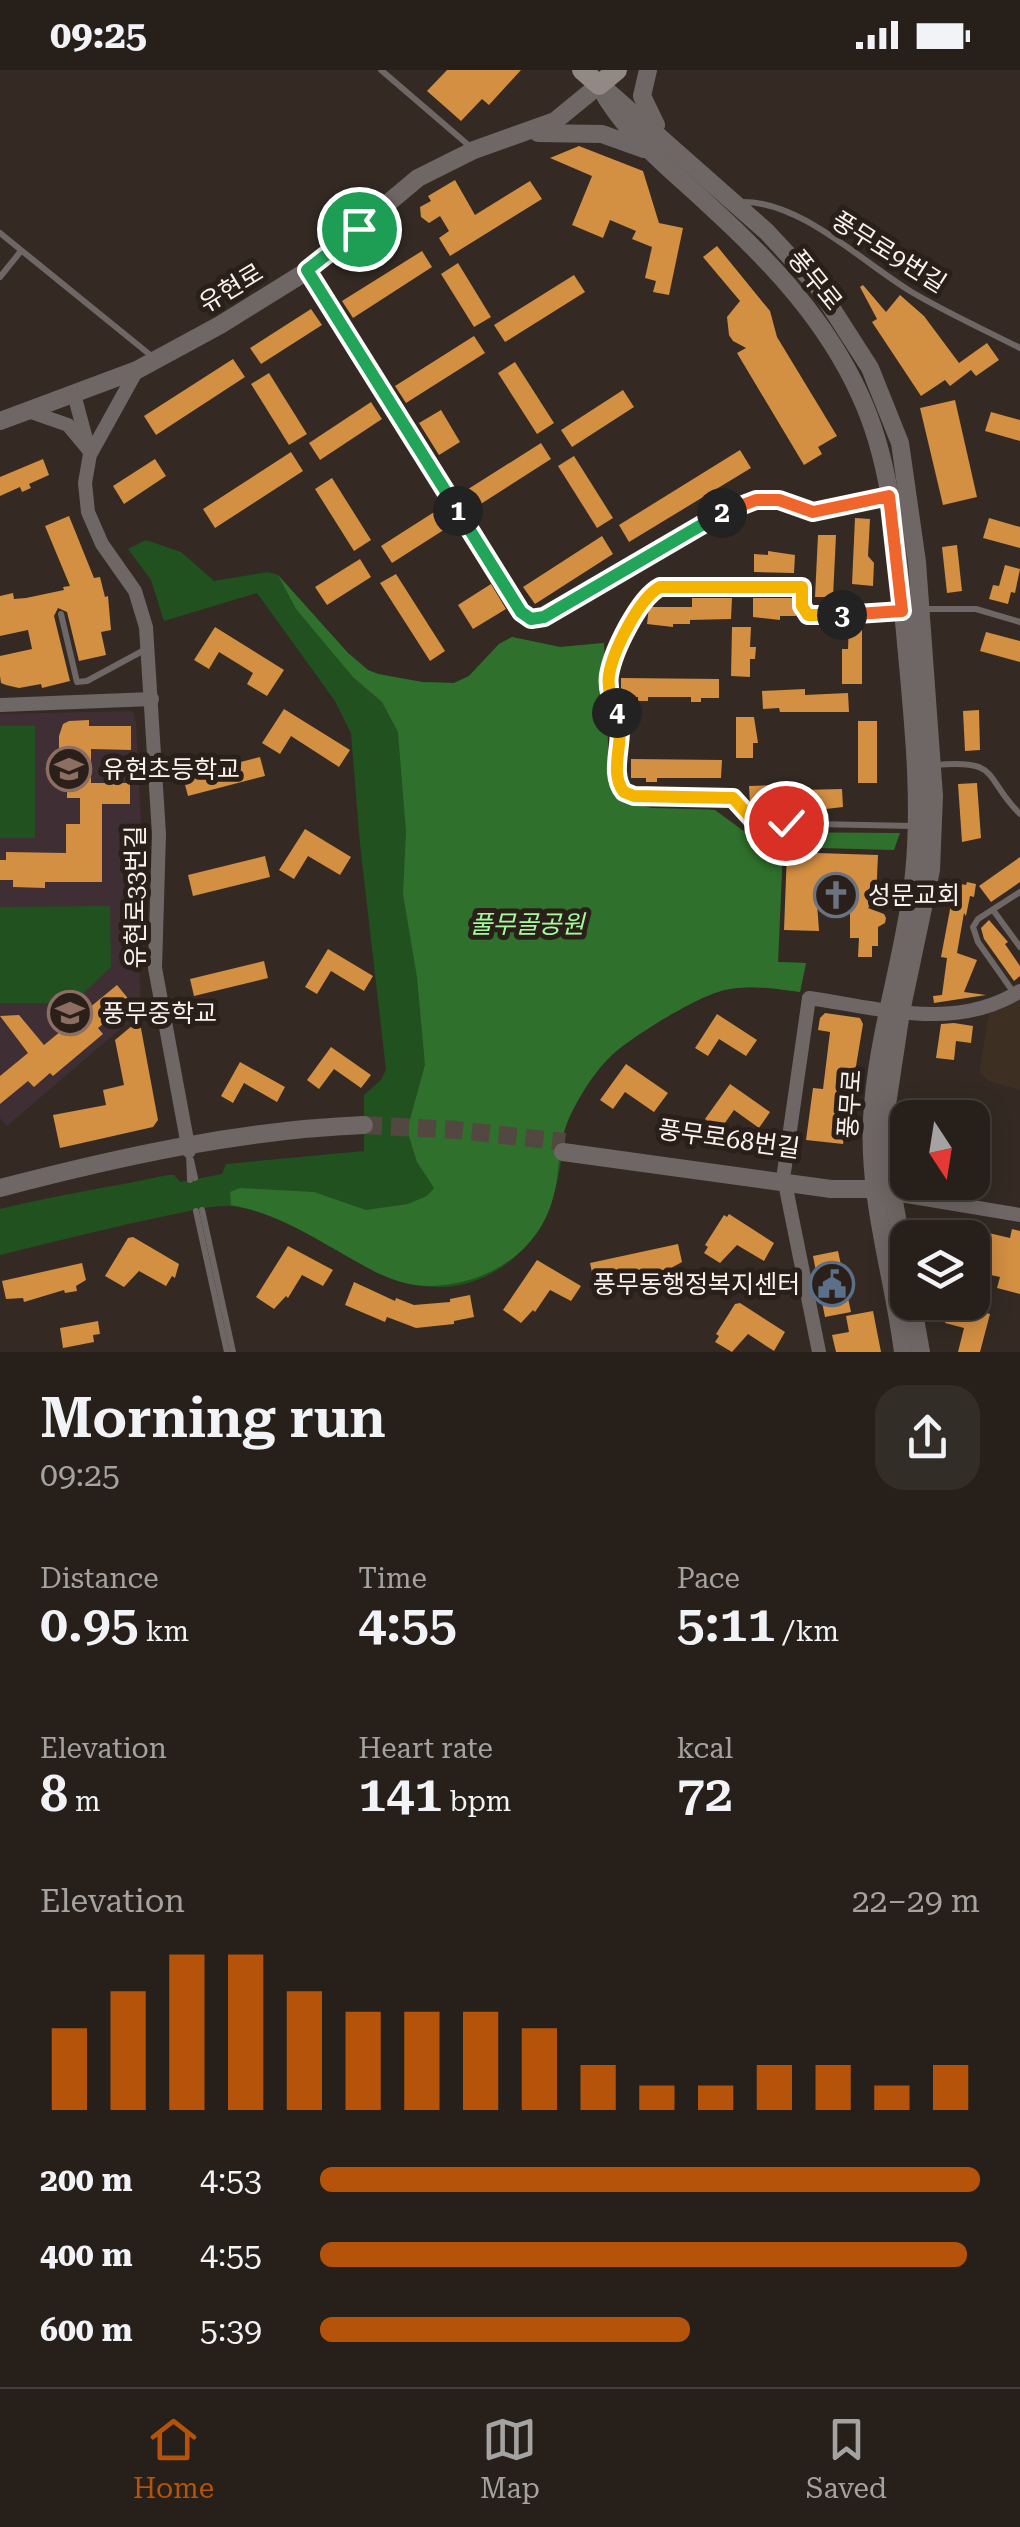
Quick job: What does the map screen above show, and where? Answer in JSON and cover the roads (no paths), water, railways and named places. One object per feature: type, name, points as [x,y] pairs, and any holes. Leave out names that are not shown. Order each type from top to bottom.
[{"type":"main road","points":[[582,70],[600,85],[617,70]]},
{"type":"street","points":[[648,70],[642,87],[644,105],[660,148]]},
{"type":"street","name":"유현로","points":[[0,421],[138,370],[220,325],[307,270],[418,178],[474,150],[555,122],[600,85]]},
{"type":"street","name":"풍무로","points":[[600,85],[615,116],[735,202],[818,287],[855,342],[884,396],[906,466],[916,764],[917,826],[894,1010]]},
{"type":"street","points":[[523,134],[602,134],[660,148]]},
{"type":"street","name":"풍무로","points":[[660,148],[763,255],[820,324],[849,372],[870,418],[889,496],[912,610],[932,765],[934,823],[931,870],[874,1088],[882,1192],[903,1352]]},
{"type":"street","name":"유현로33번길","points":[[138,370],[90,454],[85,483],[88,512],[102,544],[135,591],[150,647],[158,834],[155,968],[189,1148]]},
{"type":"street","name":"유현로33번길","points":[[74,394],[90,454]]},
{"type":"street","points":[[28,411],[68,425],[90,454]]},
{"type":"street","points":[[0,704],[152,699]]},
{"type":"street","points":[[819,1352],[784,1177],[809,998],[894,1010],[962,1013],[995,1005],[1017,993]]},
{"type":"street","points":[[0,1192],[189,1148],[364,1129]]},
{"type":"street","name":"풍무로68번길","points":[[564,1147],[882,1192]]},
{"type":"street","name":"풍무로","points":[[882,1192],[890,1220]]},
{"type":"street","points":[[882,1192],[1020,1215]]},
{"type":"street","points":[[915,1320],[920,1352]]},
{"type":"lane","points":[[381,70],[474,150]]},
{"type":"lane","name":"풍무로9번길","points":[[735,202],[778,206],[906,289],[1020,348]]},
{"type":"lane","points":[[0,233],[156,360]]},
{"type":"lane","points":[[0,277],[22,250]]},
{"type":"lane","points":[[307,270],[521,612],[531,619],[544,617],[711,519],[746,503],[779,500],[813,512],[889,496]]},
{"type":"lane","points":[[917,826],[766,823],[747,816],[733,798],[628,794],[618,784],[622,729],[609,693],[611,670],[638,608],[648,594],[660,587],[802,587],[802,606],[812,616],[976,608],[1020,622]]},
{"type":"lane","points":[[60,614],[77,682],[87,681],[150,647]]},
{"type":"lane","points":[[932,765],[969,763],[985,769],[1020,814]]},
{"type":"lane","points":[[1017,993],[974,933],[974,922],[1020,892]]},
{"type":"lane","points":[[993,910],[1020,947]]},
{"type":"lane","points":[[189,1148],[192,1179]]},
{"type":"lane","points":[[199,1211],[230,1352]]},
{"type":"tunnel","points":[[364,1125],[565,1142]]},
{"type":"place","name":"유현초등학교","points":[[69,769]]},
{"type":"place","name":"성문교회","points":[[836,895]]},
{"type":"place","name":"풍무중학교","points":[[70,1013]]},
{"type":"place","name":"풍무동행정복지센터","points":[[832,1284]]},
{"type":"park label","name":"풀무골공원","points":[[527,924]]}]
